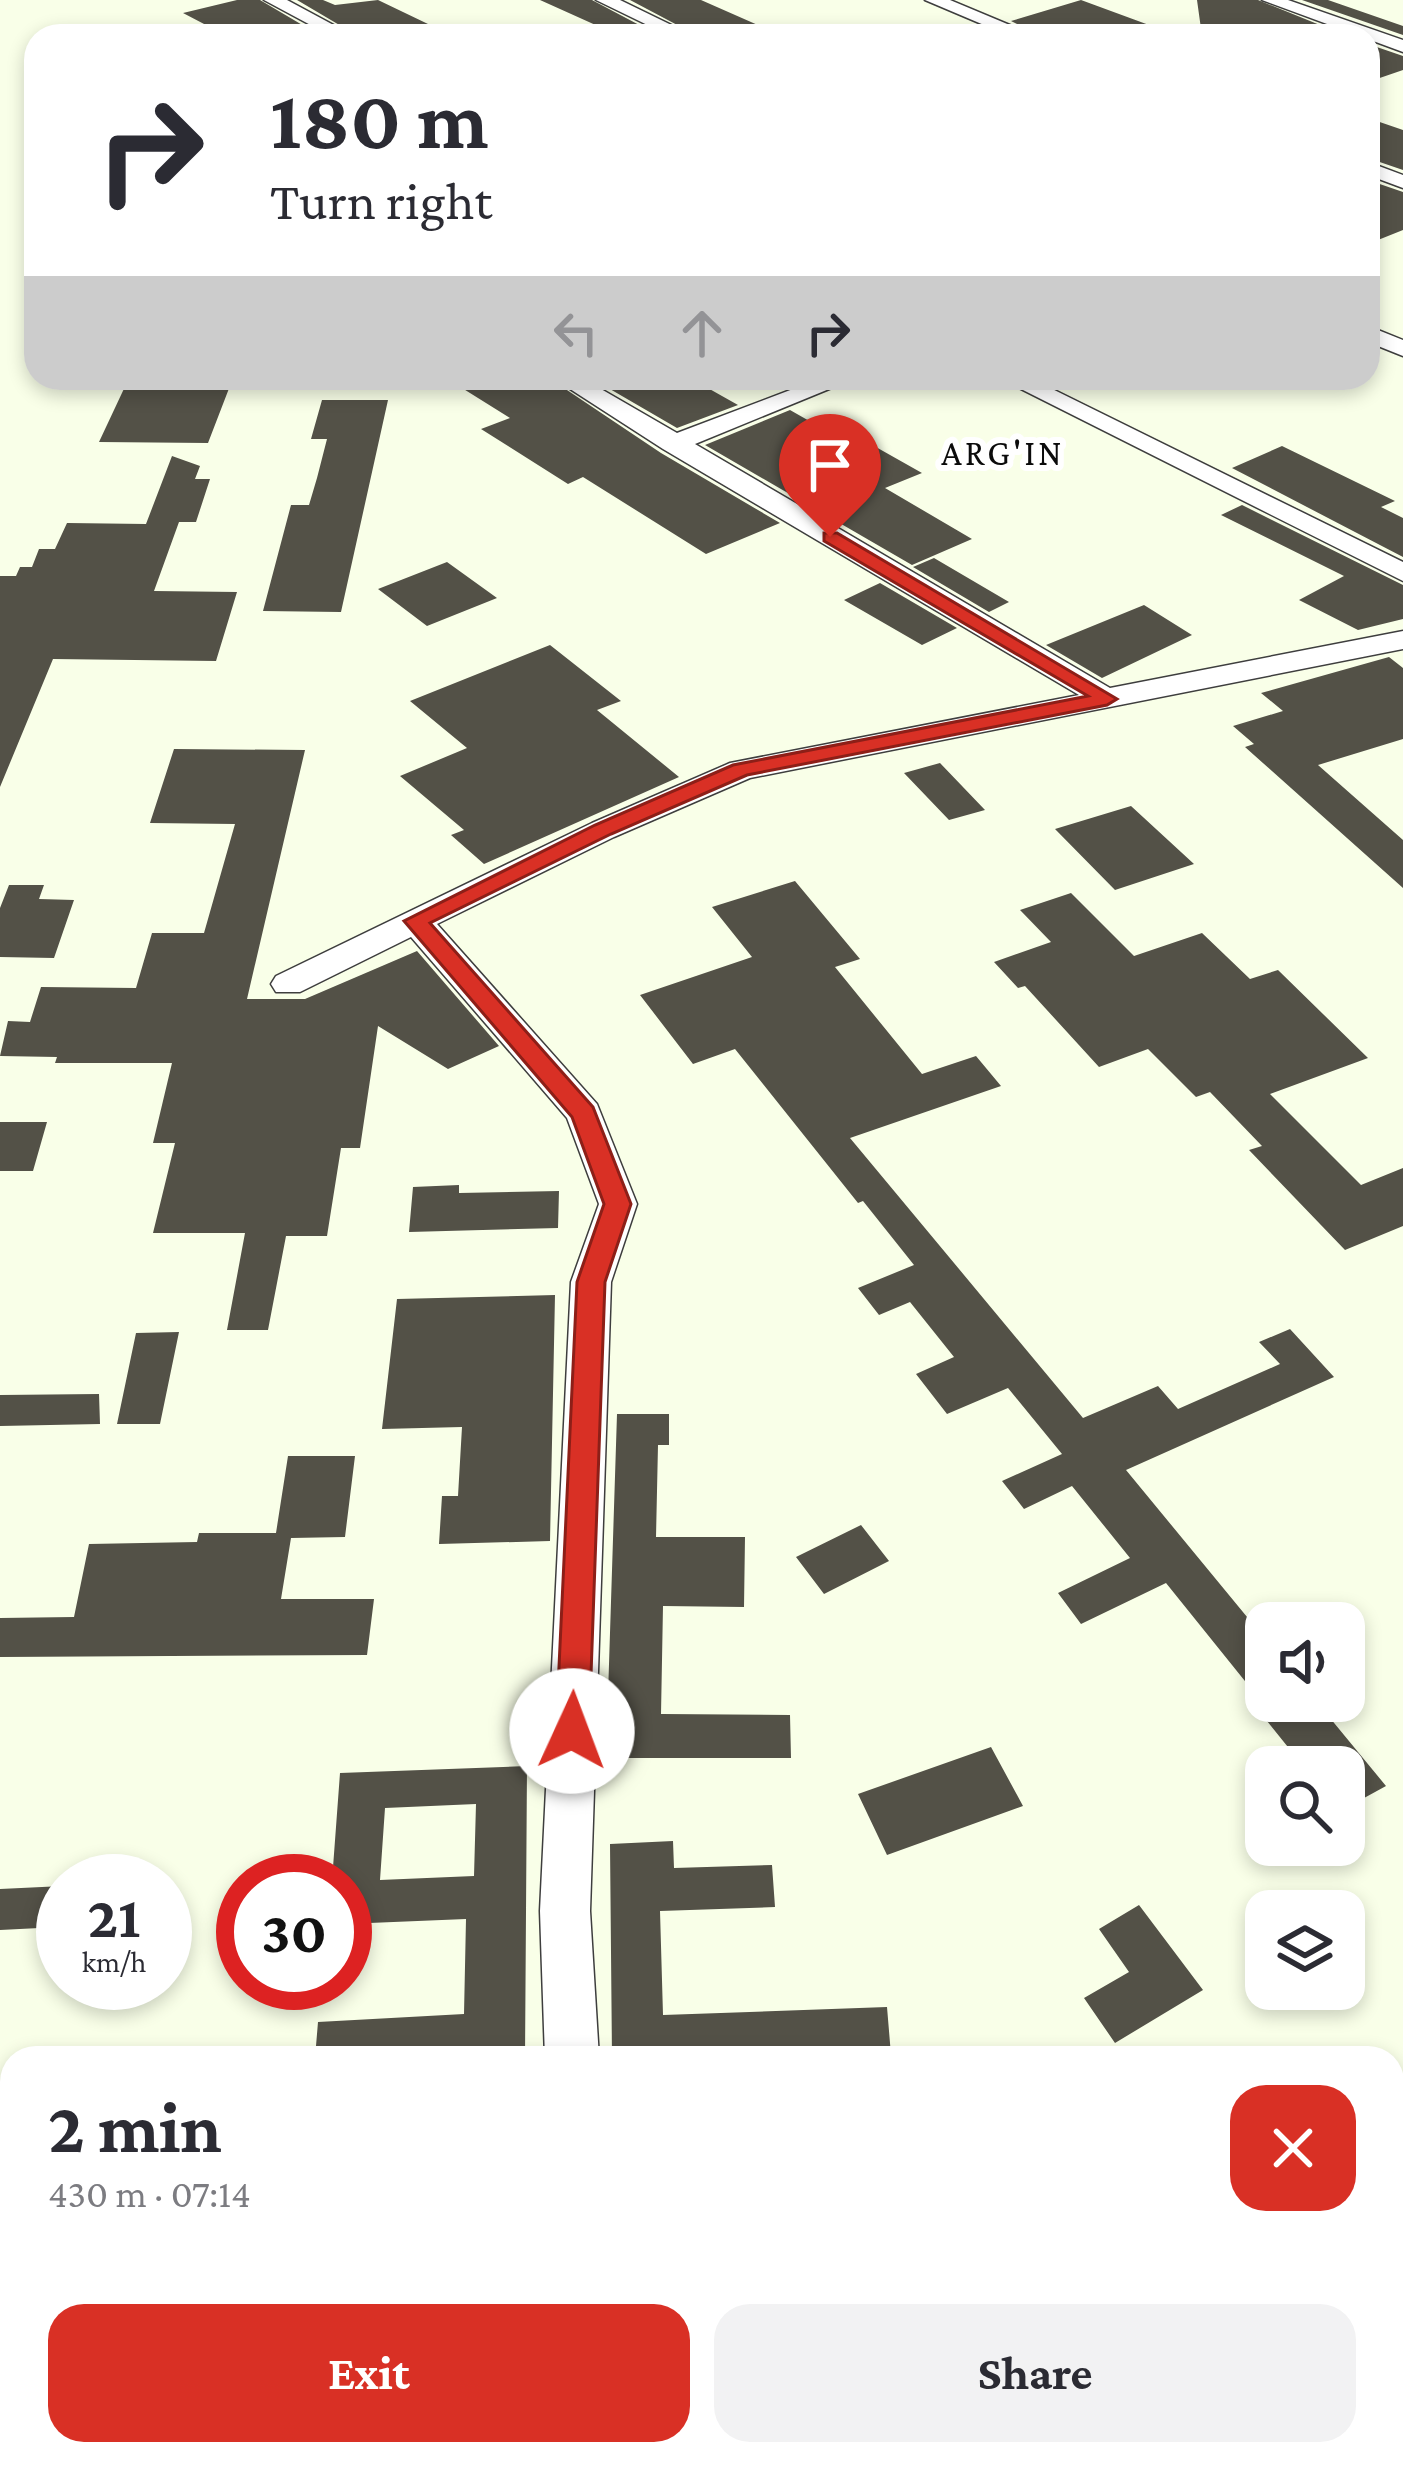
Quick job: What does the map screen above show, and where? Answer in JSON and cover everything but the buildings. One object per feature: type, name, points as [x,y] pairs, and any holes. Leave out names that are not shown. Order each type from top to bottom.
[{"type":"street","points":[[273,0],[321,24]]},
{"type":"street","points":[[605,0],[658,24]]},
{"type":"street","points":[[934,0],[997,24]]},
{"type":"street","points":[[1270,0],[1339,24]]},
{"type":"street","points":[[584,390],[1107,699]]},
{"type":"street","points":[[672,444],[813,390]]},
{"type":"street","points":[[1035,390],[1403,573]]},
{"type":"street","points":[[289,984],[603,830],[741,770],[1403,640]]},
{"type":"street","points":[[416,921],[584,1113],[618,1204],[591,1282],[565,1911],[571,2046]]},
{"type":"district","name":"ARG'IN","points":[[1003,452]]},
{"type":"route","points":[[572,1731],[591,1282],[618,1204],[584,1113],[416,921],[603,830],[741,770],[1107,699],[830,537]]}]
